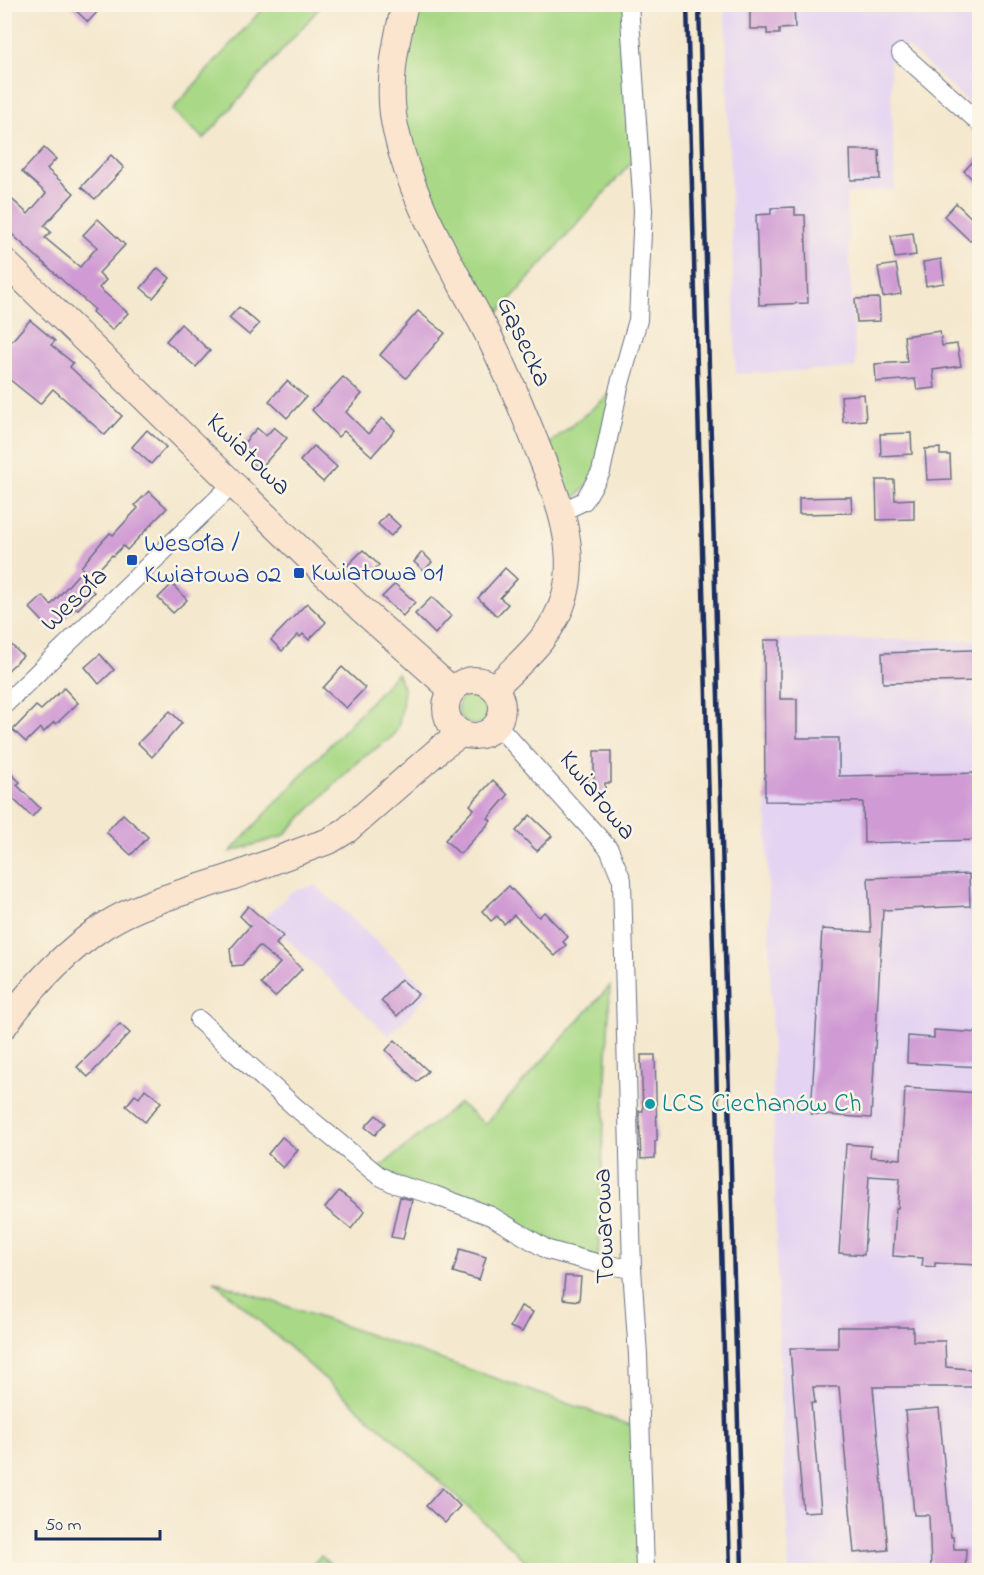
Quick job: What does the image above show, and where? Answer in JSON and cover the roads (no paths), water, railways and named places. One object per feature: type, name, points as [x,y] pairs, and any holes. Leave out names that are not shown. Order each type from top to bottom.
[{"type":"main road","name":"Gąsecka","points":[[405,4],[395,44],[392,86],[395,129],[414,185],[514,390],[561,512],[571,564],[565,596],[554,623],[535,647],[494,688]]},
{"type":"main road","name":"Kwiatowa","points":[[4,261],[361,609],[452,690]]},
{"type":"main road","points":[[472,680],[480,680],[494,688],[502,702],[501,718],[497,725],[484,735],[477,737],[454,727],[446,706],[452,690],[472,680]]},
{"type":"main road","points":[[4,1026],[50,969],[75,947],[105,926],[144,907],[329,841],[346,830],[442,747],[454,727]]},
{"type":"street","points":[[561,512],[584,501],[601,472],[619,387],[638,320],[643,210],[629,4]]},
{"type":"street","points":[[901,53],[980,123]]},
{"type":"street","name":"Wesoła","points":[[4,705],[234,483]]},
{"type":"street","name":"Kwiatowa","points":[[497,725],[609,849],[622,880]]},
{"type":"street","name":"Towarowa","points":[[622,880],[632,1269],[638,1355],[645,1570]]},
{"type":"street","points":[[199,1020],[294,1106],[378,1175],[395,1184],[434,1195],[491,1216],[548,1250],[596,1263],[632,1269]]},
{"type":"railway","points":[[687,4],[730,1570]]},
{"type":"railway","points":[[699,4],[742,1570]]},
{"type":"place","name":"Wesoła / Kwiatowa 02","points":[[132,560]]},
{"type":"place","name":"Kwiatowa 01","points":[[299,573]]},
{"type":"place","name":"LCS Ciechanów Ch","points":[[650,1104]]}]
